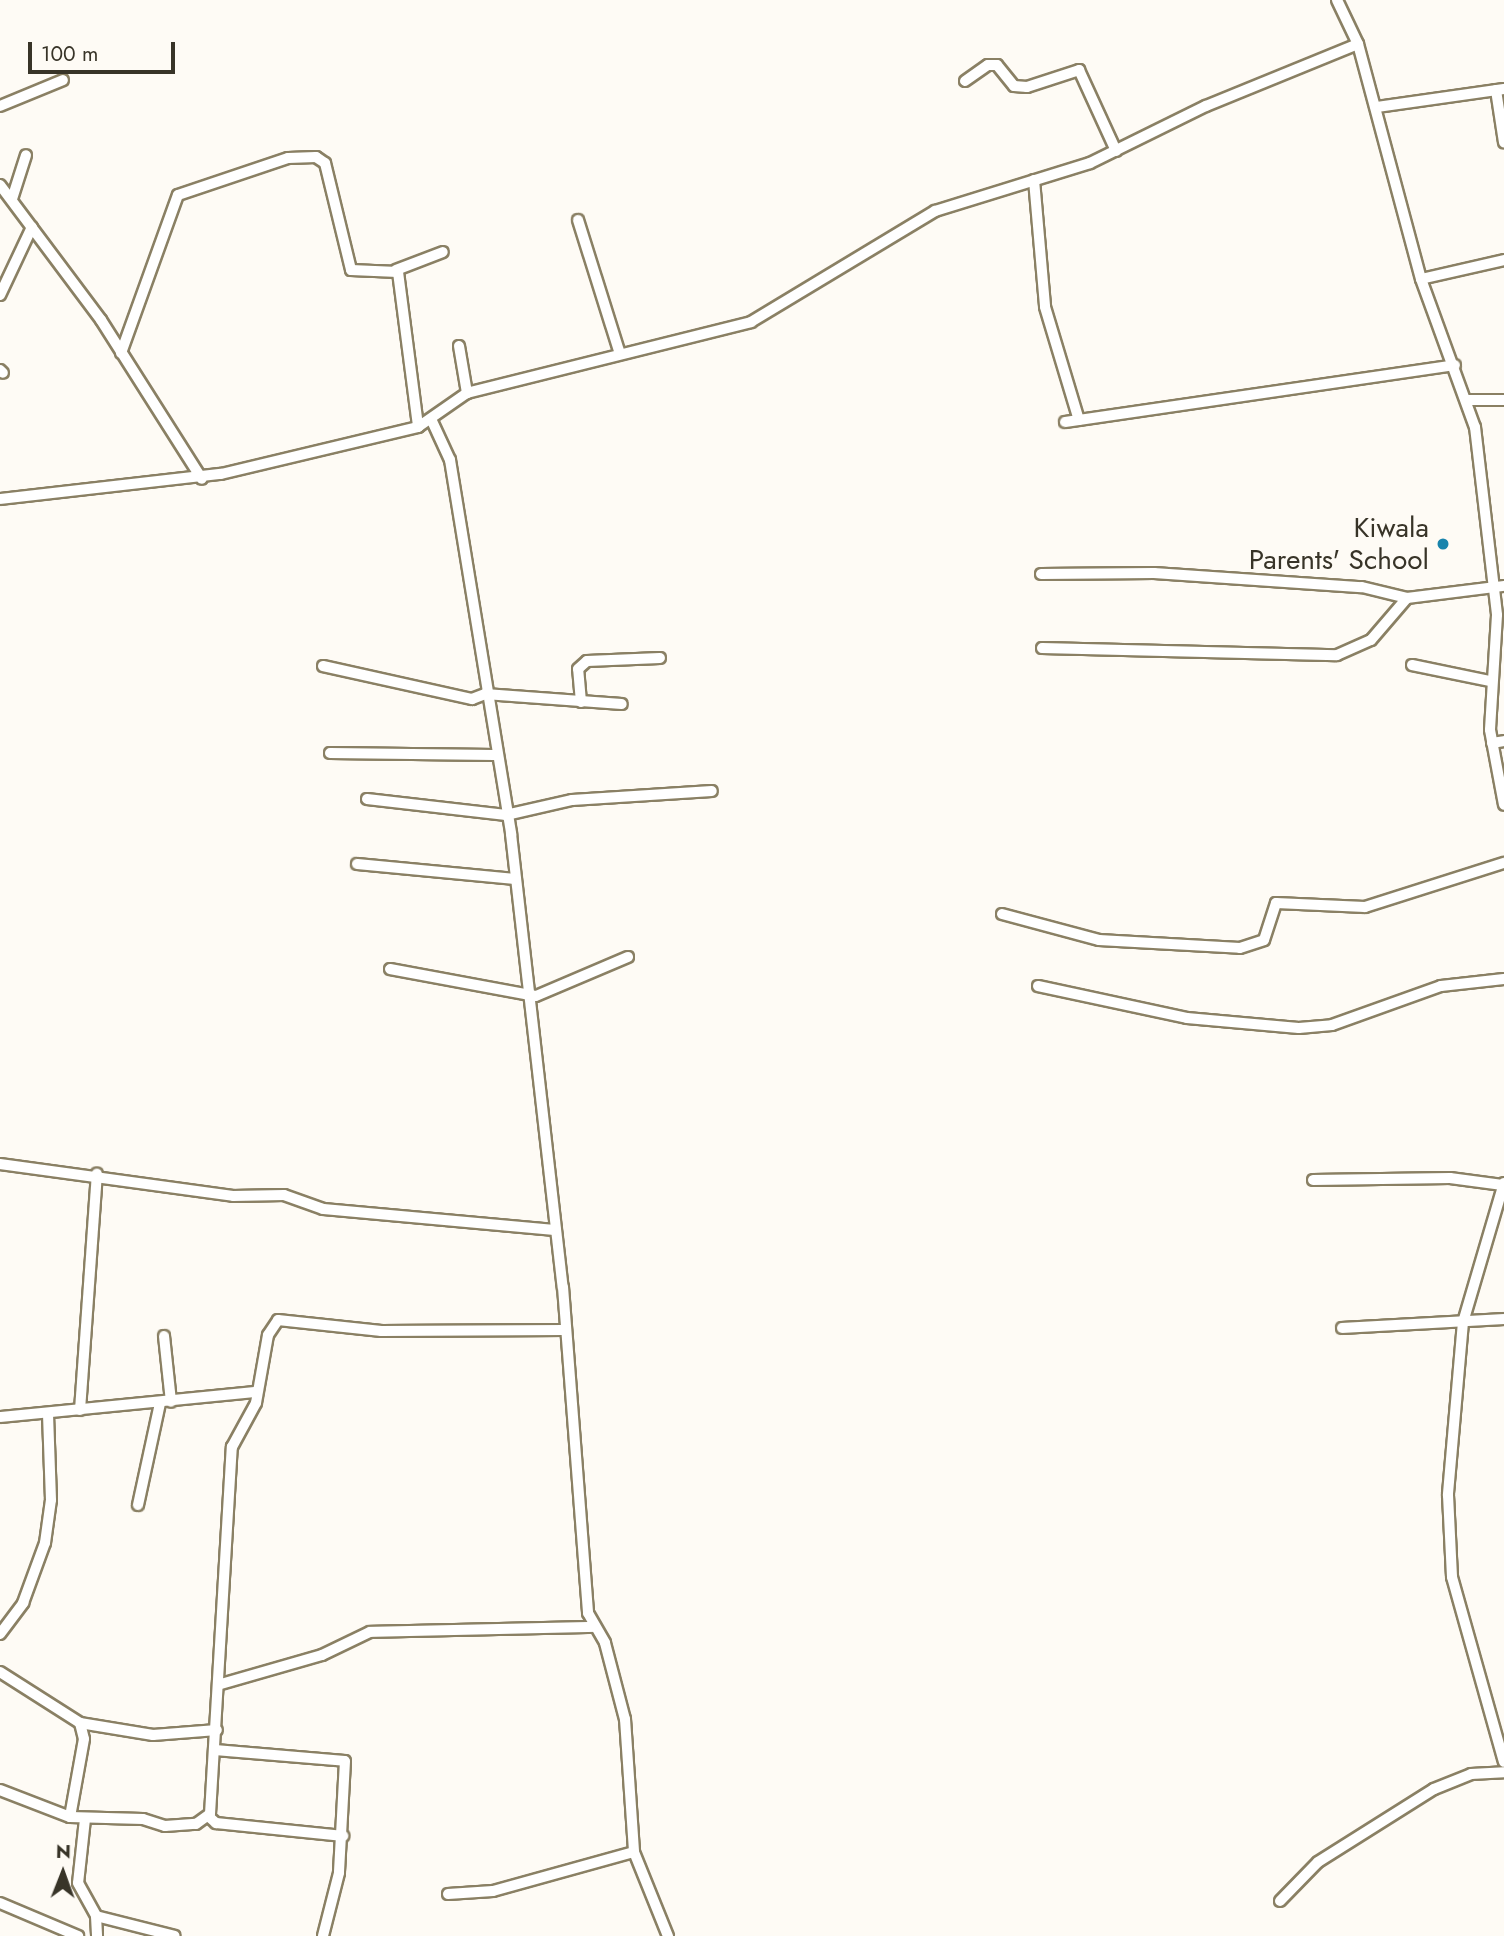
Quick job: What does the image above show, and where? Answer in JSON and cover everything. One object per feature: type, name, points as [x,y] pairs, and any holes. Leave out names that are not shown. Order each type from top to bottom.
[{"type":"street","points":[[1337,0],[1358,44],[1422,279],[1468,400],[1480,454],[1497,636],[1490,681],[1492,743],[1503,799]]},
{"type":"street","points":[[0,499],[202,479],[418,427],[432,421],[467,393],[619,351],[767,316],[935,211],[1034,180],[1116,150],[1206,106],[1358,44]]},
{"type":"street","points":[[965,81],[988,65],[997,65],[1014,86],[1027,87],[1076,70],[1116,150]]},
{"type":"street","points":[[0,106],[63,80]]},
{"type":"street","points":[[1377,107],[1500,90],[1504,142]]},
{"type":"street","points":[[12,199],[26,155]]},
{"type":"street","points":[[121,353],[178,195],[288,158],[316,157],[325,163],[351,270],[396,270],[443,252]]},
{"type":"street","points":[[1034,180],[1045,307],[1079,419]]},
{"type":"street","points":[[0,185],[121,353],[202,479]]},
{"type":"street","points":[[578,220],[619,351]]},
{"type":"street","points":[[0,295],[32,227]]},
{"type":"street","points":[[1422,279],[1504,260]]},
{"type":"street","points":[[396,270],[418,427]]},
{"type":"street","points":[[459,346],[467,393]]},
{"type":"street","points":[[1065,422],[1455,365]]},
{"type":"street","points":[[1468,400],[1504,400]]},
{"type":"street","points":[[432,421],[450,460],[455,517],[480,620],[485,694],[515,878],[525,995],[555,1230],[584,1585],[594,1628],[613,1667],[625,1720],[634,1852],[668,1936]]},
{"type":"street","points":[[1041,574],[1154,573],[1362,587],[1407,598],[1493,590],[1504,586]]},
{"type":"street","points":[[1042,648],[1337,655],[1371,640],[1407,598]]},
{"type":"street","points":[[581,702],[578,669],[587,662],[660,657]]},
{"type":"street","points":[[1412,665],[1490,681]]},
{"type":"street","points":[[323,666],[472,699],[485,694],[622,704]]},
{"type":"street","points":[[1492,743],[1504,741]]},
{"type":"street","points":[[330,753],[494,755]]},
{"type":"street","points":[[367,799],[506,815],[572,800],[712,792]]},
{"type":"street","points":[[1002,914],[1099,940],[1240,948],[1264,940],[1276,903],[1365,907],[1504,863]]},
{"type":"street","points":[[357,864],[515,878]]},
{"type":"street","points":[[390,969],[525,995],[628,957]]},
{"type":"street","points":[[1038,986],[1187,1018],[1299,1028],[1358,1017],[1441,986],[1504,979]]},
{"type":"street","points":[[0,1164],[97,1174],[233,1196],[284,1195],[323,1209],[555,1230]]},
{"type":"street","points":[[80,1410],[97,1174]]},
{"type":"street","points":[[1313,1180],[1438,1177],[1504,1184],[1463,1322],[1448,1548],[1504,1762]]},
{"type":"street","points":[[208,1816],[220,1684],[232,1447],[255,1392],[268,1335],[283,1319],[381,1331],[564,1330]]},
{"type":"street","points":[[1342,1328],[1504,1319]]},
{"type":"street","points":[[164,1336],[171,1402]]},
{"type":"street","points":[[0,1417],[255,1392]]},
{"type":"street","points":[[138,1505],[160,1403]]},
{"type":"street","points":[[0,1634],[23,1603],[45,1543],[51,1500],[48,1413]]},
{"type":"street","points":[[220,1684],[322,1655],[370,1632],[594,1628]]},
{"type":"street","points":[[0,1672],[80,1723],[153,1735],[216,1730]]},
{"type":"street","points":[[70,1817],[84,1739],[80,1723]]},
{"type":"street","points":[[215,1750],[345,1761],[343,1836],[323,1936]]},
{"type":"street","points":[[1280,1901],[1318,1862],[1434,1789],[1471,1774],[1504,1772]]},
{"type":"street","points":[[0,1790],[70,1817],[85,1819],[143,1819],[165,1826],[208,1816]]},
{"type":"street","points":[[208,1816],[216,1823],[343,1836]]},
{"type":"street","points":[[85,1819],[78,1883],[96,1916],[97,1936]]},
{"type":"street","points":[[448,1894],[493,1891],[634,1852]]},
{"type":"street","points":[[0,1903],[78,1936]]},
{"type":"street","points":[[96,1916],[175,1936]]},
{"type":"place","name":"Kiwala Parents' School","points":[[1443,544]]}]
